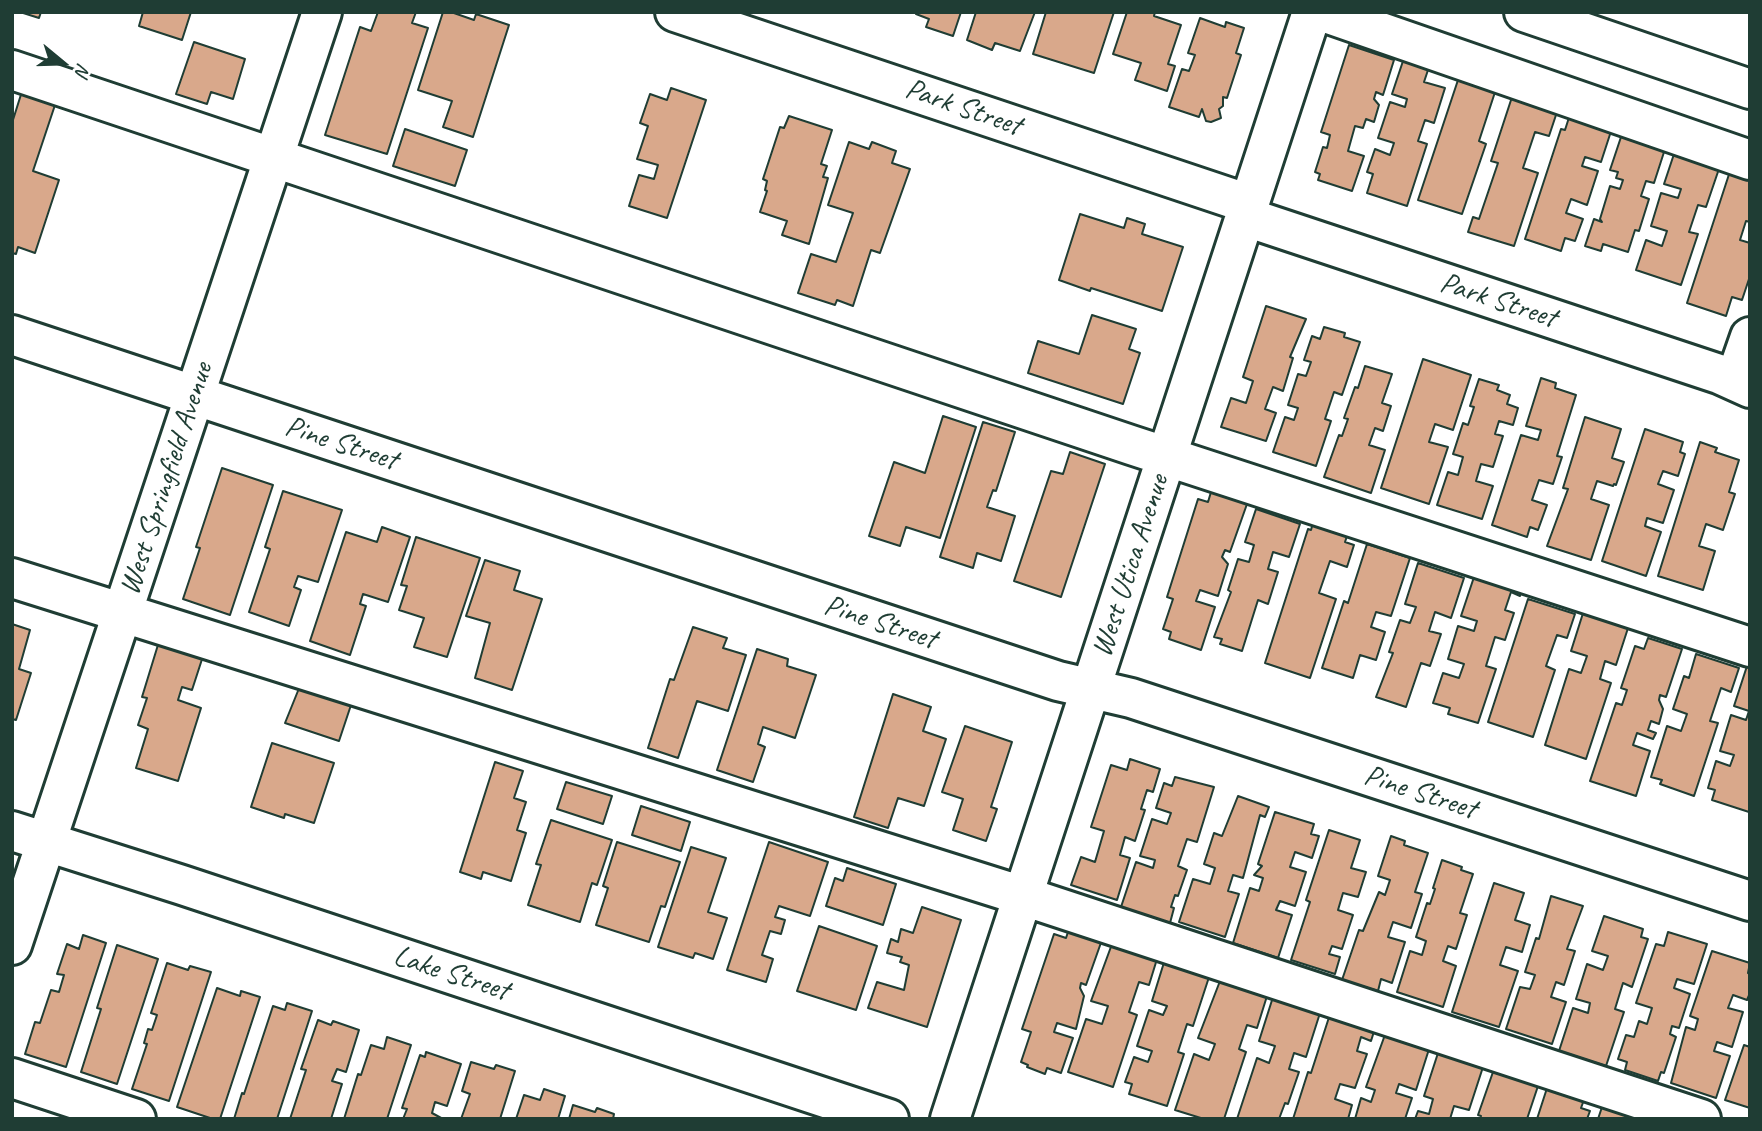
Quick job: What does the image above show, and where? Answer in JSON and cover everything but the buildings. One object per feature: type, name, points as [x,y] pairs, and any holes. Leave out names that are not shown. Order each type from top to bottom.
[{"type":"street","name":"West Springfield Avenue","points":[[12,945],[29,837],[122,614],[322,12]]},
{"type":"street","name":"Park Street","points":[[676,12],[1742,384]]},
{"type":"street","name":"West Utica Avenue","points":[[950,1119],[1312,12]]},
{"type":"street","points":[[1323,12],[1750,160]]},
{"type":"street","points":[[1524,12],[1738,85]]},
{"type":"street","points":[[12,70],[1167,457],[1750,647]]},
{"type":"street","name":"Pine Street","points":[[12,335],[1058,681],[1131,698],[1750,901]]},
{"type":"street","points":[[1742,384],[1750,337]]},
{"type":"street","points":[[12,578],[1023,896],[1700,1119]]},
{"type":"street","name":"Lake Street","points":[[29,837],[183,885],[889,1119]]},
{"type":"street","points":[[12,1078],[136,1119]]}]
